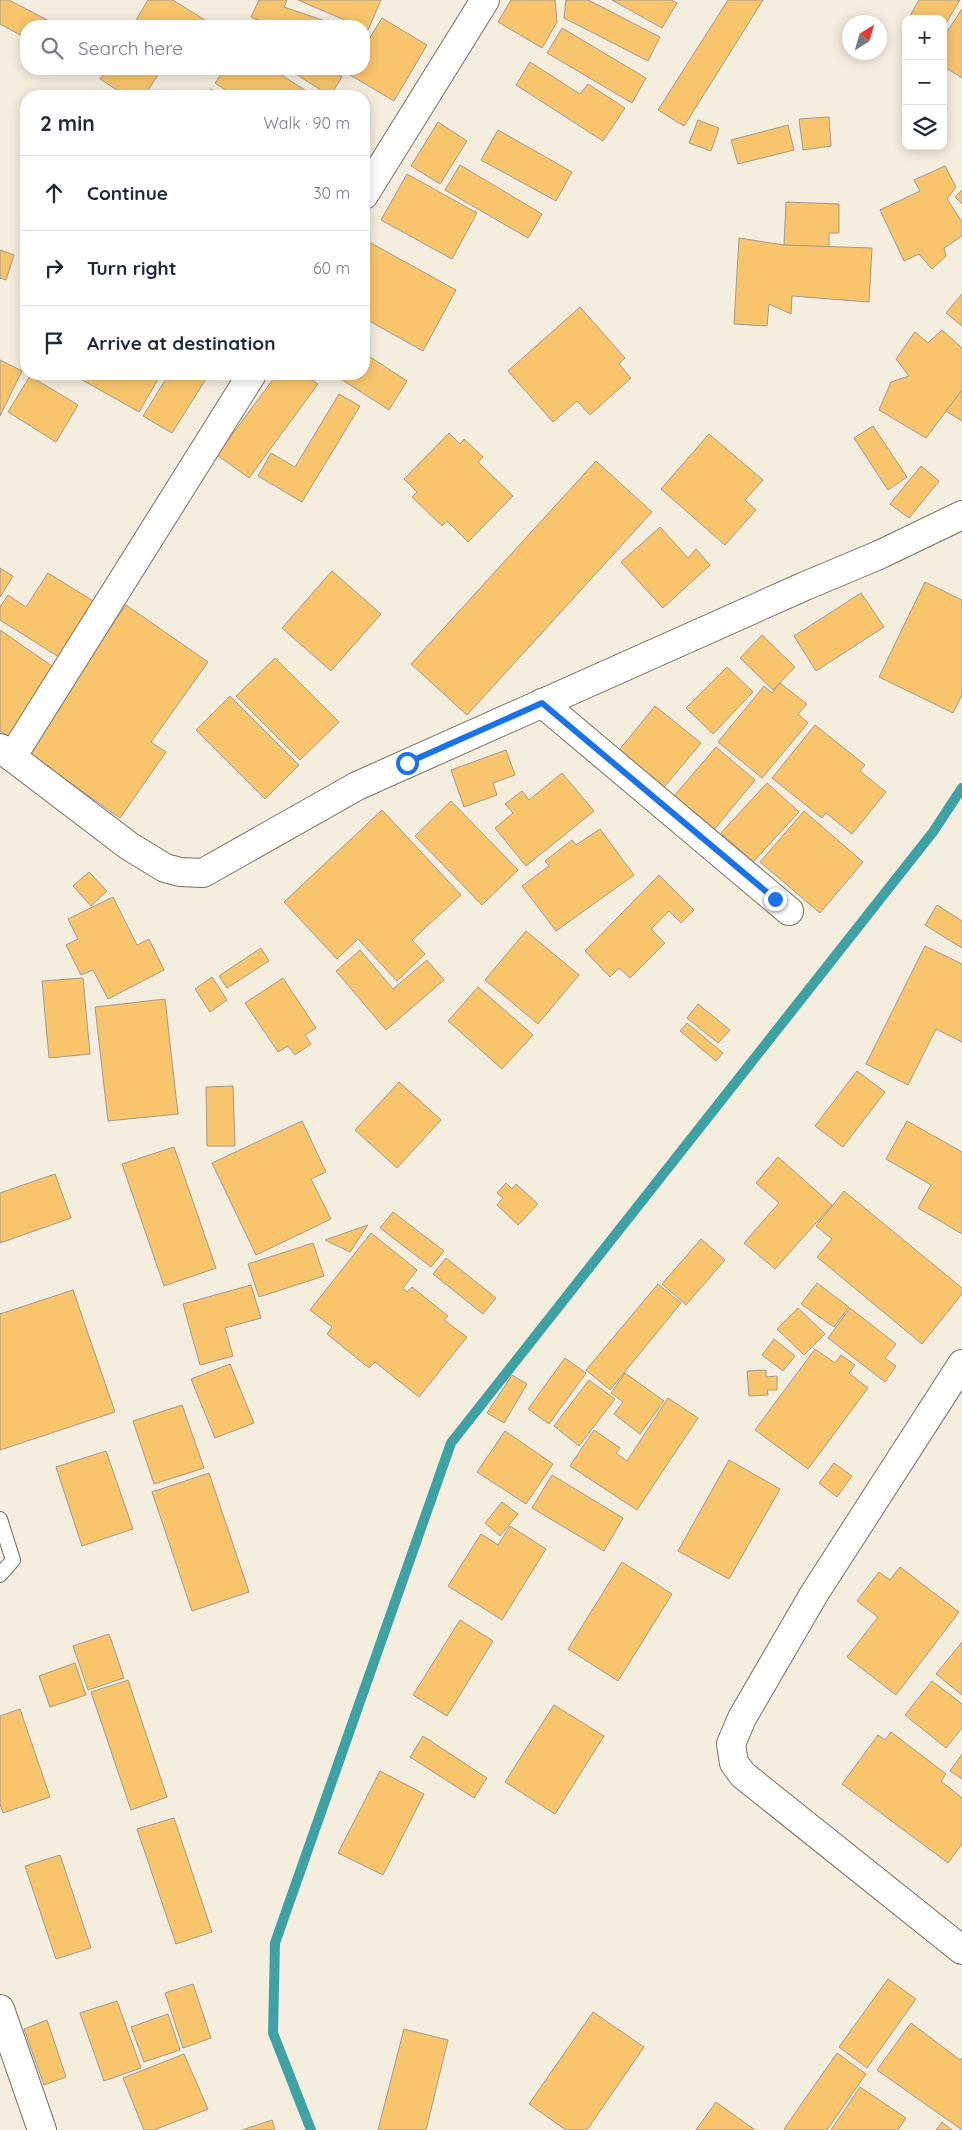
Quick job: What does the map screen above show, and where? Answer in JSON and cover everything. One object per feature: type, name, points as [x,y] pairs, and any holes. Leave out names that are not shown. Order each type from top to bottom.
[{"type":"street","points":[[370,184],[486,0]]},
{"type":"street","points":[[248,380],[6,752],[129,846],[165,868],[180,872],[203,873],[357,786],[879,556],[962,515]]},
{"type":"street","points":[[542,703],[790,911]]},
{"type":"street","points":[[962,1364],[814,1594],[742,1718],[731,1744],[734,1763],[743,1775],[962,1950]]},
{"type":"street","points":[[0,2009],[42,2130]]},
{"type":"lane","points":[[0,1519],[13,1560],[0,1575]]},
{"type":"building","points":[[0,0],[9,0],[47,20],[20,20],[20,35],[0,24]]},
{"type":"building","points":[[148,0],[173,0],[205,20],[136,20]]},
{"type":"building","points":[[259,0],[287,0],[284,7],[322,20],[258,20],[251,17]]},
{"type":"building","points":[[298,0],[381,0],[370,25],[370,20],[345,20]]},
{"type":"building","points":[[511,0],[555,0],[557,22],[542,48],[498,22]]},
{"type":"building","points":[[566,0],[588,0],[660,37],[648,61],[564,18]]},
{"type":"building","points":[[612,0],[671,0],[677,3],[662,28]]},
{"type":"building","points":[[728,0],[763,0],[684,126],[658,110]]},
{"type":"building","points":[[919,0],[960,0],[947,21],[947,15],[910,15]]},
{"type":"building","points":[[962,9],[962,78],[947,69],[947,32]]},
{"type":"building","points":[[382,18],[427,45],[394,101],[350,75],[370,75],[370,37]]},
{"type":"building","points":[[562,28],[646,78],[632,103],[547,53]]},
{"type":"building","points":[[530,62],[580,94],[588,84],[625,108],[603,141],[516,85]]},
{"type":"building","points":[[103,75],[158,75],[148,90],[117,90],[100,79]]},
{"type":"building","points":[[221,75],[281,75],[305,90],[226,90],[215,83]]},
{"type":"building","points":[[297,75],[339,75],[342,77],[334,90],[321,90]]},
{"type":"building","points":[[829,117],[831,146],[803,150],[799,119]]},
{"type":"building","points":[[698,120],[719,128],[711,151],[689,143]]},
{"type":"building","points":[[438,122],[467,141],[440,184],[411,166]]},
{"type":"building","points":[[788,125],[794,150],[738,164],[731,140]]},
{"type":"building","points":[[498,130],[572,172],[556,201],[481,160]]},
{"type":"building","points":[[460,165],[542,214],[528,238],[445,190]]},
{"type":"building","points":[[945,166],[956,187],[947,199],[962,222],[962,236],[944,248],[946,256],[932,269],[919,254],[904,261],[880,210],[920,191],[914,180]]},
{"type":"building","points":[[407,174],[477,213],[452,259],[381,220]]},
{"type":"building","points":[[962,190],[962,204],[955,197]]},
{"type":"building","points":[[786,202],[839,204],[839,233],[829,233],[829,247],[784,245]]},
{"type":"building","points":[[739,238],[784,245],[872,248],[869,302],[792,296],[791,314],[769,304],[767,326],[734,324]]},
{"type":"building","points":[[370,243],[456,290],[423,351],[370,321]]},
{"type":"building","points":[[0,250],[14,255],[6,280],[0,278]]},
{"type":"building","points":[[962,294],[962,326],[946,313]]},
{"type":"building","points":[[580,307],[625,358],[619,364],[631,378],[590,415],[577,401],[553,422],[508,371]]},
{"type":"building","points":[[942,330],[962,348],[962,390],[926,438],[879,410],[891,382],[909,376],[896,359],[915,332],[928,343]]},
{"type":"building","points":[[370,357],[407,381],[389,410],[342,380],[370,380]]},
{"type":"building","points":[[0,360],[20,370],[20,375],[0,416]]},
{"type":"building","points":[[28,380],[37,380],[78,405],[56,442],[8,412]]},
{"type":"building","points":[[83,380],[158,380],[139,412]]},
{"type":"building","points":[[165,380],[205,380],[172,433],[143,416]]},
{"type":"building","points":[[273,380],[312,380],[318,384],[249,478],[217,455]]},
{"type":"building","points":[[962,390],[962,421],[946,411]]},
{"type":"building","points":[[339,394],[360,406],[302,502],[258,476],[271,453],[295,467]]},
{"type":"building","points":[[873,426],[907,477],[888,490],[854,438]]},
{"type":"building","points":[[449,433],[460,444],[464,439],[483,457],[478,462],[513,496],[468,542],[447,521],[442,526],[412,497],[417,492],[404,479]]},
{"type":"building","points":[[709,434],[763,480],[745,500],[756,510],[725,545],[661,489]]},
{"type":"building","points":[[596,461],[652,512],[467,715],[411,664]]},
{"type":"building","points":[[921,466],[939,481],[909,518],[890,504]]},
{"type":"building","points":[[660,527],[688,558],[696,549],[710,565],[663,608],[621,562]]},
{"type":"building","points":[[0,568],[13,576],[0,597]]},
{"type":"building","points":[[332,571],[381,614],[331,671],[282,628]]},
{"type":"building","points":[[48,573],[98,604],[62,659],[0,620],[0,607],[8,595],[26,607]]},
{"type":"building","points":[[925,582],[962,600],[962,695],[953,713],[879,677]]},
{"type":"building","points":[[861,593],[884,627],[816,671],[794,636]]},
{"type":"building","points":[[126,605],[208,662],[151,742],[166,752],[120,818],[24,750]]},
{"type":"building","points":[[0,630],[59,671],[12,739],[0,731]]},
{"type":"building","points":[[762,635],[795,667],[773,690],[740,658]]},
{"type":"building","points":[[275,658],[339,722],[300,760],[236,696]]},
{"type":"building","points":[[727,667],[753,692],[713,734],[686,708]]},
{"type":"building","points":[[780,683],[807,704],[798,714],[808,723],[762,778],[718,742],[764,686],[772,693]]},
{"type":"building","points":[[230,696],[299,765],[265,799],[196,730]]},
{"type":"building","points":[[655,706],[701,743],[660,792],[615,755]]},
{"type":"building","points":[[815,725],[865,765],[860,771],[886,792],[852,834],[826,813],[822,818],[772,778]]},
{"type":"building","points":[[716,747],[755,780],[708,837],[668,803]]},
{"type":"building","points":[[506,750],[515,775],[493,783],[497,795],[464,807],[451,770]]},
{"type":"building","points":[[562,773],[594,811],[526,866],[495,828],[513,813],[505,804],[522,791],[529,800]]},
{"type":"building","points":[[767,783],[799,812],[753,862],[721,833]]},
{"type":"building","points":[[451,801],[518,870],[482,905],[415,836]]},
{"type":"building","points":[[382,810],[461,895],[412,940],[425,954],[397,981],[358,939],[337,959],[284,902]]},
{"type":"building","points":[[804,811],[863,862],[820,913],[760,862]]},
{"type":"building","points":[[600,829],[634,875],[556,931],[522,886],[549,866],[545,861],[572,840],[576,845]]},
{"type":"building","points":[[89,872],[107,891],[91,906],[73,886]]},
{"type":"building","points":[[659,875],[694,910],[681,923],[669,911],[651,929],[665,943],[630,978],[619,968],[610,977],[585,951]]},
{"type":"building","points":[[113,897],[137,945],[149,939],[164,970],[108,999],[93,970],[81,975],[66,945],[78,939],[68,919]]},
{"type":"building","points":[[937,905],[962,921],[962,948],[925,925]]},
{"type":"building","points":[[526,931],[579,975],[538,1024],[485,980]]},
{"type":"building","points":[[925,946],[962,964],[962,1042],[936,1029],[908,1085],[866,1064]]},
{"type":"building","points":[[261,948],[269,961],[227,988],[219,976]]},
{"type":"building","points":[[360,950],[393,989],[427,960],[444,980],[386,1030],[336,971]]},
{"type":"building","points":[[212,977],[227,1000],[210,1012],[195,989]]},
{"type":"building","points":[[83,978],[90,1054],[49,1058],[42,981]]},
{"type":"building","points":[[283,978],[316,1028],[305,1035],[311,1044],[295,1055],[288,1046],[278,1052],[245,1003]]},
{"type":"building","points":[[478,987],[533,1035],[502,1069],[448,1021]]},
{"type":"building","points":[[165,999],[178,1114],[108,1121],[95,1007]]},
{"type":"building","points":[[698,1004],[730,1030],[718,1043],[687,1018]]},
{"type":"building","points":[[687,1023],[723,1053],[716,1061],[680,1031]]},
{"type":"building","points":[[857,1071],[885,1092],[843,1147],[815,1126]]},
{"type":"building","points":[[399,1082],[441,1120],[397,1168],[355,1130]]},
{"type":"building","points":[[233,1086],[235,1146],[207,1146],[206,1087]]},
{"type":"building","points":[[302,1121],[326,1172],[311,1179],[331,1219],[256,1255],[212,1163]]},
{"type":"building","points":[[907,1121],[962,1152],[962,1234],[918,1208],[931,1185],[886,1159]]},
{"type":"building","points":[[174,1147],[216,1268],[164,1286],[122,1164]]},
{"type":"building","points":[[778,1157],[832,1205],[775,1269],[744,1243],[779,1203],[756,1183]]},
{"type":"building","points":[[55,1174],[71,1218],[0,1243],[0,1193]]},
{"type":"building","points":[[506,1183],[512,1189],[516,1184],[538,1204],[518,1225],[497,1205],[503,1198],[497,1193]]},
{"type":"building","points":[[844,1191],[962,1288],[962,1294],[922,1344],[817,1257],[832,1239],[816,1226]]},
{"type":"building","points":[[393,1212],[444,1251],[431,1267],[380,1228]]},
{"type":"building","points":[[368,1225],[350,1252],[325,1240]]},
{"type":"building","points":[[371,1233],[417,1270],[403,1288],[407,1292],[412,1287],[448,1316],[444,1320],[467,1337],[419,1397],[375,1362],[369,1368],[327,1334],[332,1327],[310,1310]]},
{"type":"building","points":[[701,1239],[725,1260],[686,1305],[662,1284]]},
{"type":"building","points":[[313,1243],[324,1276],[259,1297],[248,1264]]},
{"type":"building","points":[[446,1258],[496,1298],[483,1314],[433,1274]]},
{"type":"building","points":[[817,1283],[849,1307],[834,1327],[801,1304]]},
{"type":"building","points":[[658,1284],[681,1303],[610,1390],[586,1370]]},
{"type":"building","points":[[251,1285],[261,1318],[225,1328],[233,1356],[200,1365],[183,1304]]},
{"type":"building","points":[[73,1290],[115,1412],[0,1450],[0,1314]]},
{"type":"building","points":[[798,1308],[825,1334],[804,1355],[777,1329]]},
{"type":"building","points":[[850,1308],[896,1344],[885,1358],[896,1366],[885,1382],[828,1338]]},
{"type":"building","points":[[774,1339],[795,1356],[783,1371],[762,1355]]},
{"type":"building","points":[[815,1349],[835,1363],[841,1355],[855,1365],[849,1373],[868,1388],[808,1469],[755,1430]]},
{"type":"building","points":[[565,1358],[586,1373],[549,1424],[528,1409]]},
{"type":"building","points":[[230,1364],[254,1423],[215,1438],[191,1379]]},
{"type":"building","points":[[766,1370],[766,1377],[777,1376],[777,1390],[767,1390],[768,1395],[749,1396],[747,1371]]},
{"type":"building","points":[[625,1373],[664,1401],[640,1434],[614,1414],[623,1402],[611,1393]]},
{"type":"building","points":[[512,1375],[527,1384],[504,1423],[487,1413]]},
{"type":"building","points":[[589,1380],[615,1399],[579,1446],[554,1426]]},
{"type":"building","points":[[668,1398],[698,1418],[637,1510],[570,1466],[594,1430],[620,1448],[616,1453],[627,1461]]},
{"type":"building","points":[[182,1405],[204,1468],[154,1484],[133,1421]]},
{"type":"building","points":[[505,1431],[553,1464],[526,1504],[477,1472]]},
{"type":"building","points":[[106,1451],[133,1529],[82,1546],[56,1467]]},
{"type":"building","points":[[729,1460],[780,1489],[729,1579],[678,1551]]},
{"type":"building","points":[[834,1463],[852,1476],[837,1497],[819,1483]]},
{"type":"building","points":[[209,1473],[249,1592],[192,1611],[152,1492]]},
{"type":"building","points":[[552,1475],[623,1518],[604,1551],[532,1508]]},
{"type":"building","points":[[502,1502],[518,1514],[500,1536],[485,1523]]},
{"type":"building","points":[[510,1526],[546,1549],[502,1620],[448,1586],[481,1534],[498,1545]]},
{"type":"building","points":[[622,1562],[672,1594],[618,1681],[568,1649]]},
{"type":"building","points":[[900,1567],[959,1612],[896,1695],[847,1657],[878,1617],[857,1601],[879,1572],[890,1580]]},
{"type":"building","points":[[460,1620],[493,1641],[447,1716],[413,1695]]},
{"type":"building","points":[[109,1634],[124,1678],[88,1690],[73,1646]]},
{"type":"building","points":[[962,1642],[962,1695],[936,1674]]},
{"type":"building","points":[[75,1663],[86,1695],[50,1707],[39,1676]]},
{"type":"building","points":[[128,1680],[167,1797],[131,1810],[91,1692]]},
{"type":"building","points":[[932,1681],[962,1704],[962,1728],[946,1748],[905,1715]]},
{"type":"building","points":[[554,1705],[604,1736],[555,1814],[505,1782]]},
{"type":"building","points":[[20,1709],[50,1797],[3,1813],[0,1804],[0,1716]]},
{"type":"building","points":[[891,1732],[946,1774],[941,1781],[962,1798],[962,1844],[948,1863],[842,1784],[878,1735],[885,1740]]},
{"type":"building","points":[[423,1736],[487,1778],[474,1798],[410,1757]]},
{"type":"building","points":[[962,1754],[962,1779],[950,1771]]},
{"type":"building","points":[[380,1771],[424,1794],[383,1875],[338,1853]]},
{"type":"building","points":[[174,1818],[212,1932],[176,1944],[137,1829]]},
{"type":"building","points":[[60,1855],[91,1948],[56,1959],[25,1866]]},
{"type":"building","points":[[888,1979],[916,1999],[867,2068],[839,2047]]},
{"type":"building","points":[[193,1984],[211,2038],[183,2048],[165,1993]]},
{"type":"building","points":[[117,2001],[141,2068],[104,2081],[80,2013]]},
{"type":"building","points":[[593,2012],[644,2047],[587,2130],[566,2130],[529,2104]]},
{"type":"building","points":[[168,2014],[180,2050],[144,2062],[131,2027]]},
{"type":"building","points":[[47,2020],[66,2077],[44,2085],[24,2029]]},
{"type":"building","points":[[911,2023],[960,2060],[962,2058],[962,2130],[877,2070]]},
{"type":"building","points":[[404,2029],[448,2040],[426,2130],[378,2130]]},
{"type":"building","points":[[837,2053],[866,2074],[827,2130],[784,2129]]},
{"type":"building","points":[[184,2054],[208,2109],[154,2130],[144,2130],[123,2078]]},
{"type":"building","points":[[860,2087],[906,2118],[898,2130],[831,2130]]},
{"type":"building","points":[[716,2102],[755,2130],[696,2130]]},
{"type":"building","points":[[272,2120],[275,2130],[242,2130]]},
{"type":"building","points":[[942,2122],[952,2130],[936,2130]]},
{"type":"waterway","points":[[311,2130],[273,2033],[275,1943],[451,1443],[933,832],[962,788]]},
{"type":"route","points":[[407,763],[542,703],[775,899]]}]
